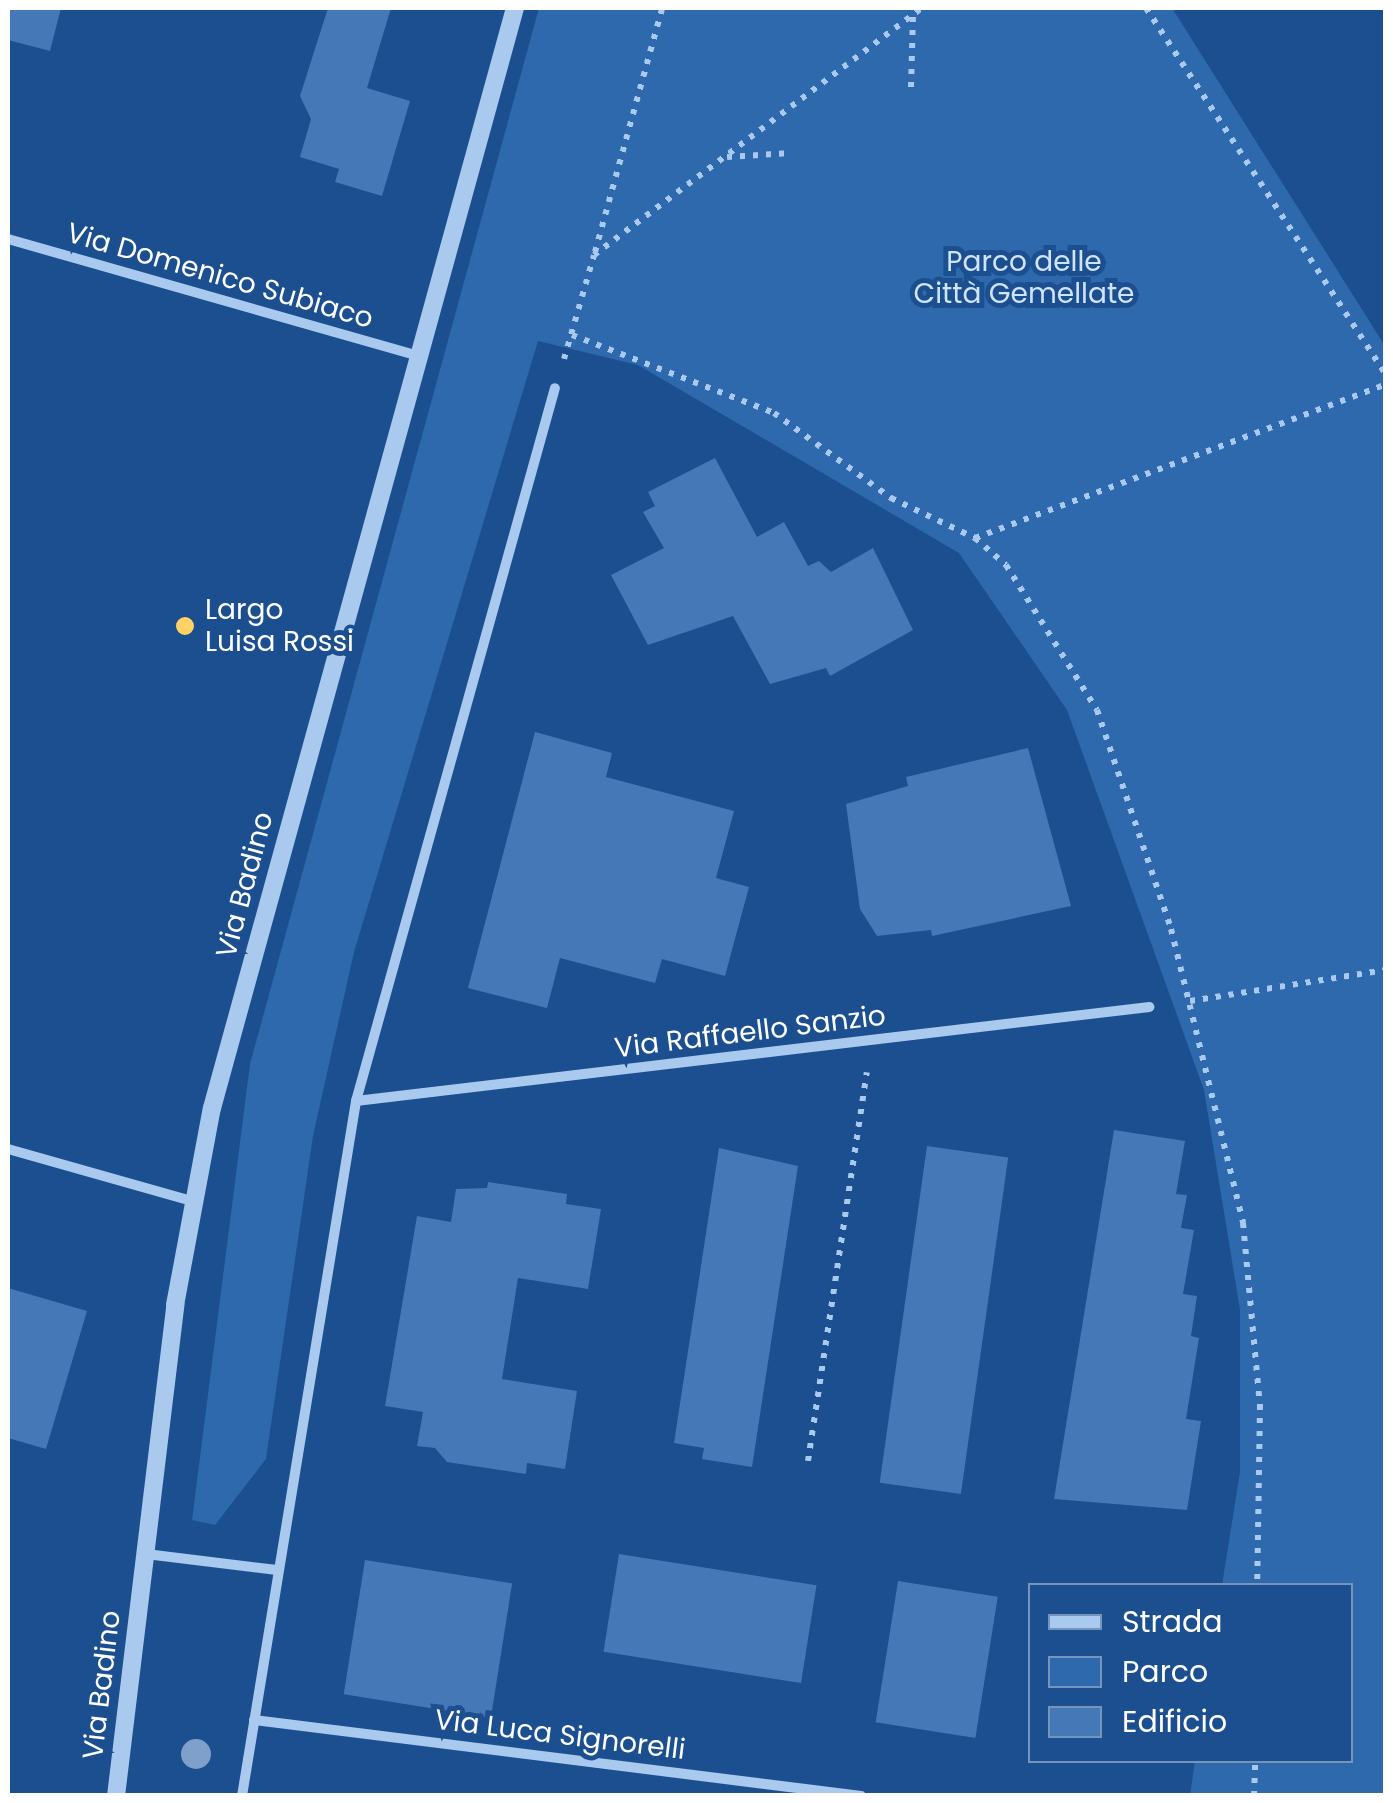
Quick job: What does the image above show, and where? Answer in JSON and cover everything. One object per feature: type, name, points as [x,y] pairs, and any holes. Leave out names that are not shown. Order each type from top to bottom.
[{"type":"street","name":"Via Badino","points":[[116,1796],[192,1201],[515,8]]},
{"type":"street","name":"Via Domenico Subiaco","points":[[8,239],[420,356]]},
{"type":"street","points":[[242,1796],[356,1101],[555,388]]},
{"type":"street","name":"Via Raffaello Sanzio","points":[[356,1101],[1149,1008]]},
{"type":"street","points":[[8,1149],[192,1201]]},
{"type":"street","points":[[146,1554],[278,1570]]},
{"type":"street","name":"Via Luca Signorelli","points":[[254,1720],[861,1796]]},
{"type":"path","points":[[555,388],[662,8]]},
{"type":"path","points":[[594,255],[922,8]]},
{"type":"path","points":[[1146,8],[1386,376]]},
{"type":"path","points":[[911,87],[912,14]]},
{"type":"path","points":[[724,157],[791,154]]},
{"type":"path","points":[[572,335],[774,413],[891,498],[974,538],[1006,565],[1096,710],[1190,1001],[1243,1222],[1260,1405],[1258,1583]]},
{"type":"path","points":[[974,538],[1386,384]]},
{"type":"path","points":[[1149,1008],[1386,970]]},
{"type":"path","points":[[808,1461],[872,1040]]},
{"type":"path","points":[[1254,1763],[1254,1796]]},
{"type":"green space","name":"Parco delle Città Gemellate","points":[[539,8],[1172,8],[1385,346],[1385,1795],[1190,1795],[1195,1763],[1353,1763],[1353,1583],[1222,1583],[1240,1472],[1240,1310],[1204,1090],[1067,710],[959,553],[638,365],[538,341],[354,952],[313,1136],[266,1459],[215,1525],[192,1520],[250,1064]]},
{"type":"building","points":[[8,8],[61,8],[50,51],[8,40]]},
{"type":"building","points":[[328,8],[391,8],[367,88],[410,101],[382,196],[335,182],[339,169],[300,157],[311,119],[300,96]]},
{"type":"building","points":[[715,458],[757,537],[784,522],[808,566],[819,561],[831,572],[873,548],[913,630],[830,676],[826,668],[770,684],[733,616],[648,645],[611,575],[664,548],[643,512],[655,506],[648,492]]},
{"type":"building","points":[[535,732],[612,753],[606,777],[734,811],[716,878],[749,887],[725,976],[662,959],[655,983],[560,958],[547,1008],[468,988]]},
{"type":"building","points":[[1028,748],[1071,906],[932,936],[931,930],[877,936],[860,909],[846,804],[908,786],[906,777]]},
{"type":"building","points":[[1114,1130],[1185,1141],[1176,1194],[1187,1195],[1181,1228],[1194,1230],[1183,1294],[1197,1296],[1191,1336],[1199,1338],[1186,1419],[1201,1421],[1187,1510],[1054,1499]]},
{"type":"building","points":[[927,1146],[1008,1157],[961,1494],[880,1483]]},
{"type":"building","points":[[719,1148],[798,1166],[752,1467],[702,1459],[704,1448],[674,1443]]},
{"type":"building","points":[[488,1182],[567,1194],[566,1204],[601,1209],[588,1289],[518,1278],[502,1379],[577,1391],[565,1469],[527,1463],[526,1474],[447,1462],[435,1448],[417,1446],[423,1412],[385,1406],[417,1216],[451,1222],[456,1189],[487,1188]]},
{"type":"building","points":[[8,1288],[87,1311],[46,1449],[8,1438]]},
{"type":"building","points":[[619,1554],[817,1585],[801,1683],[604,1652]]},
{"type":"building","points":[[365,1560],[512,1583],[491,1718],[344,1694]]},
{"type":"building","points":[[898,1581],[998,1597],[975,1738],[876,1722]]},
{"type":"place","name":"Largo Luisa Rossi","points":[[185,626]]}]
